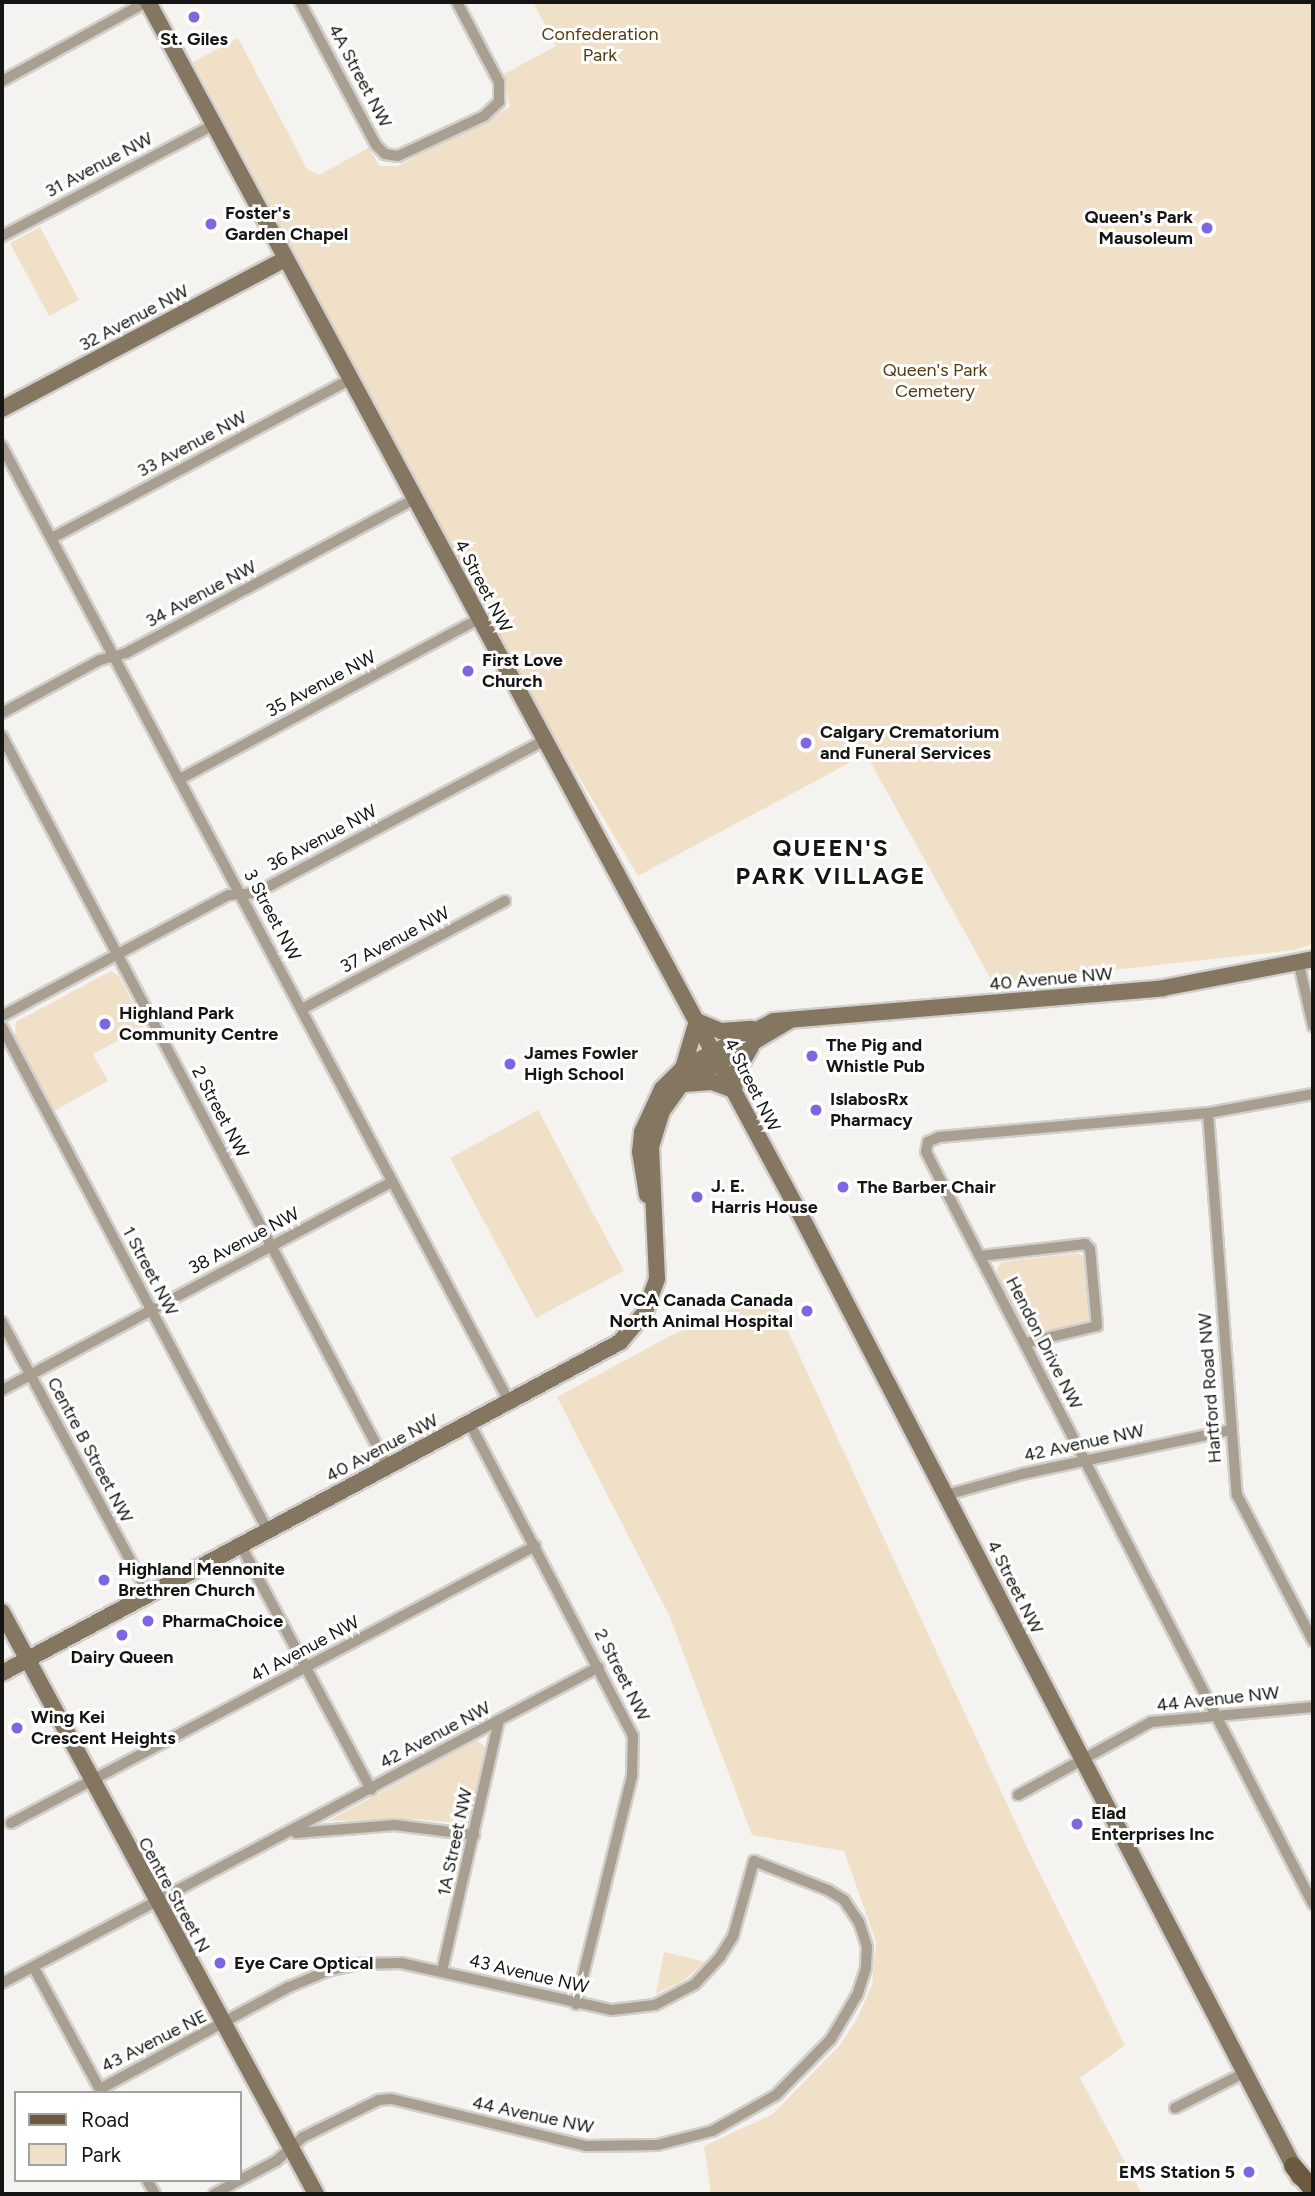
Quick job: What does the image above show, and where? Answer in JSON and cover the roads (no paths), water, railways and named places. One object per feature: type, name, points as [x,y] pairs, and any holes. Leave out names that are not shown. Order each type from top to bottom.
[{"type":"main road","name":"4 Street NW","points":[[147,2],[734,1090],[1307,2194]]},
{"type":"main road","name":"32 Avenue NW","points":[[2,409],[284,260]]},
{"type":"main road","name":"40 Avenue NW","points":[[2,1673],[611,1349],[638,1323],[651,1301],[659,1269],[653,1202],[653,1135],[662,1111],[682,1077],[758,1029],[789,1021],[1163,988],[1306,961]]},
{"type":"main road","points":[[752,1045],[737,1071],[734,1090],[712,1082],[682,1077],[696,1021],[721,1031],[758,1029]]},
{"type":"main road","name":"40 Avenue NW","points":[[716,1057],[752,1045],[789,1021]]},
{"type":"main road","name":"Centre Street N","points":[[2,1612],[156,1903],[225,2024],[316,2194]]},
{"type":"main road","points":[[1293,2166],[1313,2190]]},
{"type":"street","points":[[2,81],[147,2]]},
{"type":"street","name":"4A Street NW","points":[[300,2],[376,145],[385,154],[398,156],[484,116],[499,102],[499,82],[457,2]]},
{"type":"street","name":"31 Avenue NW","points":[[2,236],[213,125]]},
{"type":"street","name":"33 Avenue NW","points":[[52,538],[349,380]]},
{"type":"street","name":"3 Street NW","points":[[2,446],[510,1402]]},
{"type":"street","name":"34 Avenue NW","points":[[2,713],[414,499]]},
{"type":"street","name":"35 Avenue NW","points":[[180,779],[479,619]]},
{"type":"street","name":"2 Street NW","points":[[2,736],[388,1467]]},
{"type":"street","name":"36 Avenue NW","points":[[2,1016],[229,895],[256,893],[545,740]]},
{"type":"street","name":"37 Avenue NW","points":[[302,1009],[505,901]]},
{"type":"street","points":[[1306,961],[1313,1026]]},
{"type":"street","name":"1 Street NW","points":[[2,1027],[268,1531]]},
{"type":"street","name":"Hendon Drive NW","points":[[1313,1094],[1208,1113],[939,1138],[928,1143],[926,1152],[1313,1904]]},
{"type":"street","name":"Hartford Road NW","points":[[1208,1113],[1237,1495],[1313,1641]]},
{"type":"street","name":"38 Avenue NW","points":[[2,1390],[392,1182]]},
{"type":"street","points":[[980,1256],[1085,1244],[1090,1249],[1097,1326],[1025,1343]]},
{"type":"street","name":"Centre B Street NW","points":[[2,1322],[149,1595]]},
{"type":"street","name":"2 Street NW","points":[[470,1424],[628,1720],[634,1767],[576,2004]]},
{"type":"street","name":"42 Avenue NW","points":[[946,1495],[1084,1461],[1230,1430]]},
{"type":"street","points":[[241,1546],[371,1789]]},
{"type":"street","name":"41 Avenue NW","points":[[11,1823],[535,1546]]},
{"type":"street","name":"42 Avenue NW","points":[[2,1983],[599,1667]]},
{"type":"street","name":"44 Avenue NW","points":[[1018,1795],[1151,1723],[1313,1707]]},
{"type":"street","name":"1A Street NW","points":[[442,1971],[499,1720]]},
{"type":"street","name":"42 Avenue NW","points":[[286,1834],[395,1825],[474,1835]]},
{"type":"street","name":"44 Avenue NW","points":[[242,2178],[291,2149],[303,2137],[379,2100],[391,2099],[568,2143],[621,2148],[695,2137],[761,2105],[800,2075],[831,2039],[857,1995],[867,1958],[863,1930],[844,1900],[754,1861]]},
{"type":"street","name":"43 Avenue NW","points":[[225,2024],[330,1970],[387,1962],[442,1971],[576,2004],[612,2010],[644,2008],[695,1984],[733,1936],[754,1861]]},
{"type":"street","points":[[34,1968],[101,2091]]},
{"type":"street","name":"43 Avenue NE","points":[[101,2091],[225,2024]]},
{"type":"street","points":[[1175,2108],[1244,2073]]},
{"type":"street","name":"44 Avenue NW","points":[[214,2194],[235,2182]]},
{"type":"place","name":"St. Giles","points":[[194,17]]},
{"type":"place","name":"Foster's Garden Chapel","points":[[211,224]]},
{"type":"place","name":"Queen's Park Mausoleum","points":[[1207,228]]},
{"type":"place","name":"First Love Church","points":[[468,671]]},
{"type":"place","name":"Calgary Crematorium and Funeral Services","points":[[806,743]]},
{"type":"place","name":"Highland Park Community Centre","points":[[105,1024]]},
{"type":"place","name":"The Pig and Whistle Pub","points":[[812,1056]]},
{"type":"place","name":"James Fowler High School","points":[[510,1064]]},
{"type":"place","name":"IslabosRx Pharmacy","points":[[816,1110]]},
{"type":"place","name":"The Barber Chair","points":[[843,1187]]},
{"type":"place","name":"J. E. Harris House","points":[[697,1197]]},
{"type":"place","name":"VCA Canada Canada North Animal Hospital","points":[[807,1311]]},
{"type":"place","name":"Highland Mennonite Brethren Church","points":[[104,1580]]},
{"type":"place","name":"PharmaChoice","points":[[148,1621]]},
{"type":"place","name":"Dairy Queen","points":[[122,1635]]},
{"type":"place","name":"Wing Kei Crescent Heights","points":[[17,1728]]},
{"type":"place","name":"Elad Enterprises Inc","points":[[1077,1824]]},
{"type":"place","name":"Eye Care Optical","points":[[220,1963]]},
{"type":"place","name":"EMS Station 5","points":[[1249,2172]]},
{"type":"district","name":"QUEEN'S PARK VILLAGE","points":[[831,862]]},
{"type":"park label","name":"Confederation Park","points":[[600,45]]},
{"type":"park label","name":"Queen's Park Cemetery","points":[[935,381]]}]
